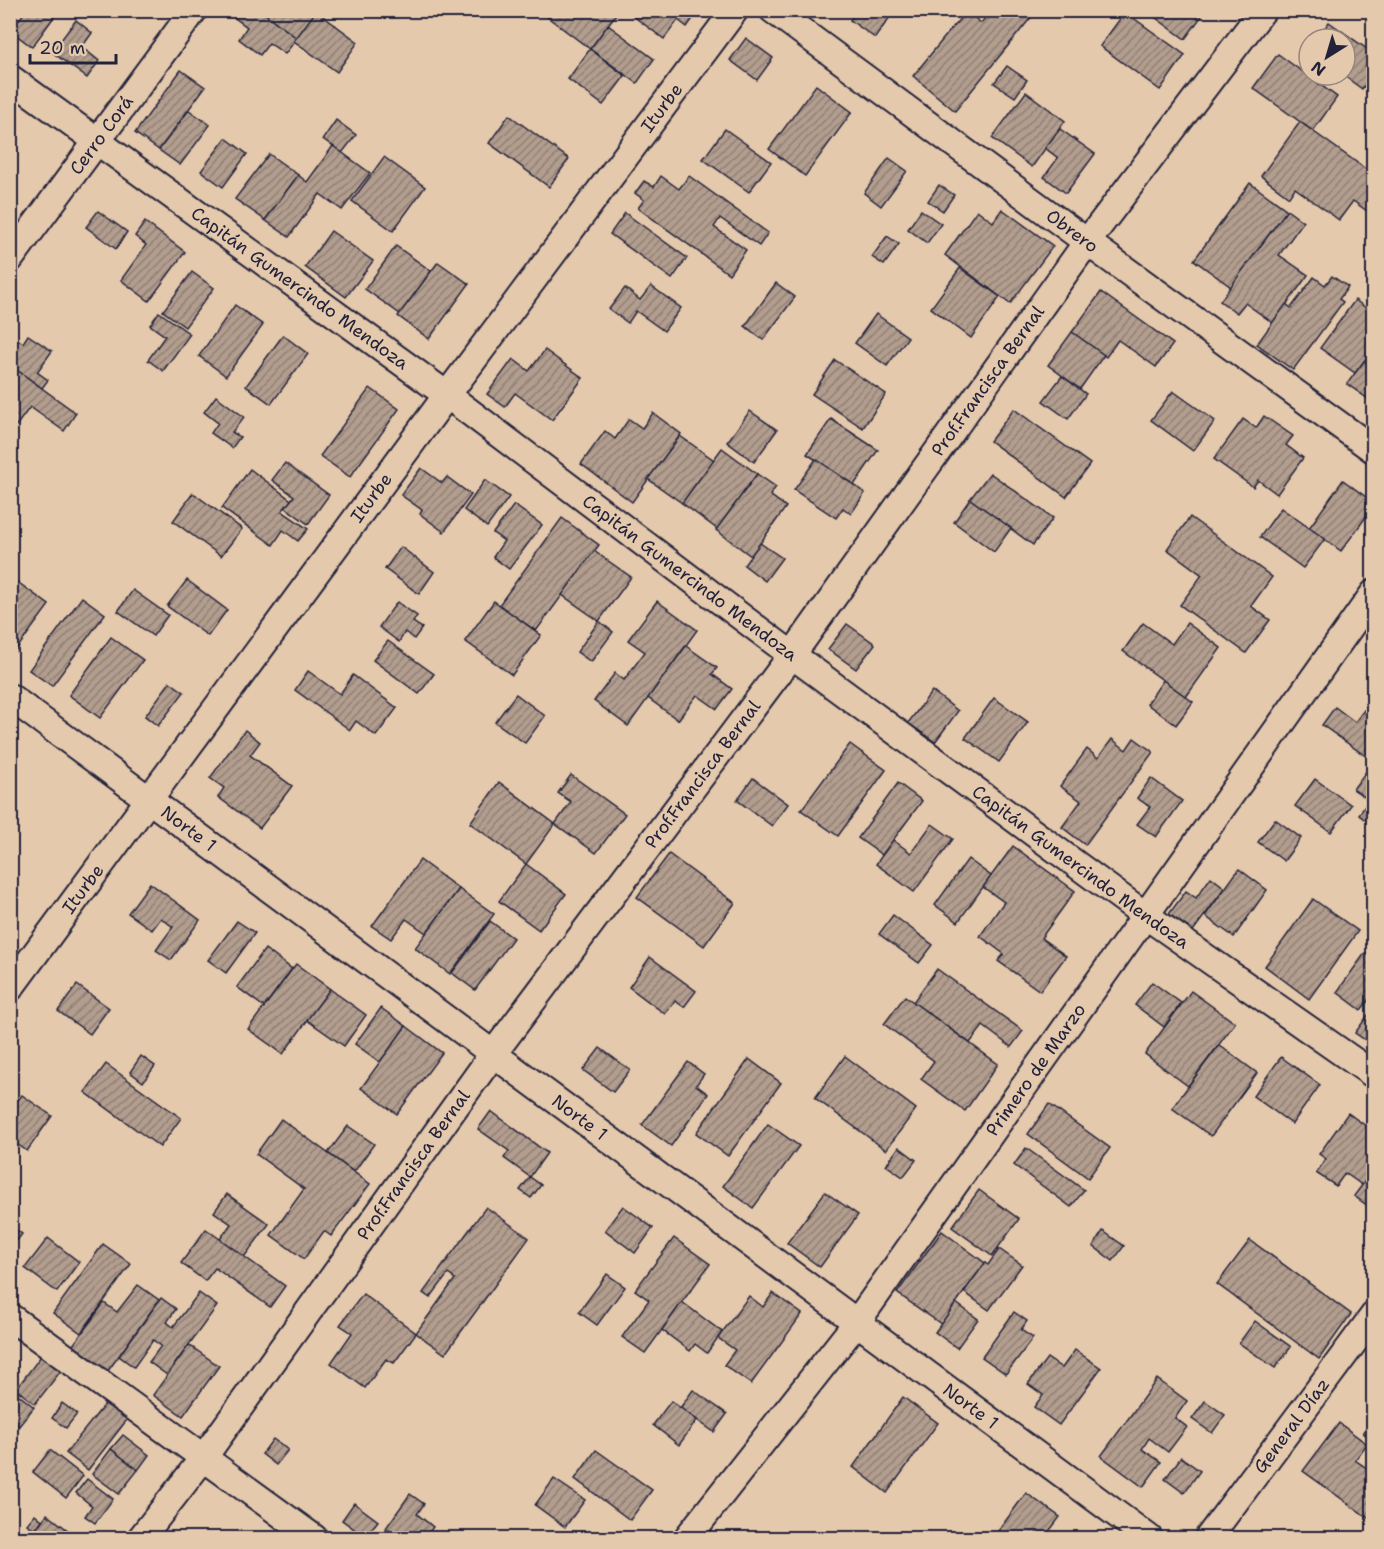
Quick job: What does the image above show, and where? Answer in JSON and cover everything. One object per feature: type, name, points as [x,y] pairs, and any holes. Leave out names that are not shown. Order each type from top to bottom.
[{"type":"street","name":"Cerro Corá","points":[[10,259],[194,10]]},
{"type":"street","name":"Iturbe","points":[[10,988],[447,395],[735,10]]},
{"type":"street","name":"Obrero","points":[[773,10],[1374,450]]},
{"type":"street","name":"Prof.Francisca Bernal","points":[[141,1539],[204,1457],[493,1054],[792,655],[1087,242],[1263,10]]},
{"type":"street","name":"Capitán Gumercindo Mendoza","points":[[10,78],[447,395],[792,655],[1145,915],[1374,1076]]},
{"type":"street","name":"Primero de Marzo","points":[[687,1539],[857,1322],[1374,593]]},
{"type":"street","name":"Norte 1","points":[[10,697],[1149,1539]]},
{"type":"street","name":"General Díaz","points":[[1208,1539],[1374,1315]]},
{"type":"street","points":[[10,1317],[314,1539]]},
{"type":"building","points":[[26,10],[59,10],[32,47],[11,31]]},
{"type":"building","points":[[230,10],[260,10],[297,38],[285,54],[269,43],[260,55],[239,39],[247,27],[228,13]]},
{"type":"building","points":[[260,10],[317,10],[297,38]]},
{"type":"building","points":[[538,10],[619,10],[590,49]]},
{"type":"building","points":[[625,10],[699,10],[687,27],[678,20],[664,39]]},
{"type":"building","points":[[857,10],[895,10],[875,38],[850,20]]},
{"type":"building","points":[[992,10],[1037,10],[955,111],[913,76],[966,11],[981,23]]},
{"type":"building","points":[[1145,10],[1206,10],[1185,39]]},
{"type":"building","points":[[316,11],[358,42],[337,72],[294,41]]},
{"type":"building","points":[[1125,12],[1185,55],[1160,90],[1100,46]]},
{"type":"building","points":[[76,20],[92,33],[82,47],[99,61],[87,78],[52,52]]},
{"type":"building","points":[[1329,22],[1336,27],[1325,27]]},
{"type":"building","points":[[608,25],[654,59],[637,83],[590,49]]},
{"type":"building","points":[[746,38],[773,58],[757,80],[730,60]]},
{"type":"building","points":[[1357,42],[1374,54],[1374,73],[1362,89],[1357,85]]},
{"type":"building","points":[[590,49],[625,76],[603,105],[568,79]]},
{"type":"building","points":[[1278,54],[1297,68],[1297,87],[1323,87],[1337,97],[1313,131],[1253,88]]},
{"type":"building","points":[[1007,66],[1027,80],[1015,97],[994,83]]},
{"type":"building","points":[[181,70],[205,87],[159,150],[135,133]]},
{"type":"building","points":[[816,85],[852,112],[805,176],[769,149]]},
{"type":"building","points":[[1026,92],[1065,121],[1032,167],[992,138]]},
{"type":"building","points":[[189,110],[210,125],[180,165],[159,150]]},
{"type":"building","points":[[509,115],[569,159],[549,187],[489,143]]},
{"type":"building","points":[[336,120],[356,135],[342,153],[323,139]]},
{"type":"building","points":[[1300,122],[1374,175],[1374,216],[1353,201],[1339,220],[1295,188],[1289,197],[1261,176]]},
{"type":"building","points":[[725,129],[771,162],[749,192],[703,159]]},
{"type":"building","points":[[1060,129],[1095,154],[1066,193],[1044,177],[1058,158],[1045,148]]},
{"type":"building","points":[[226,138],[247,154],[223,187],[201,171]]},
{"type":"building","points":[[333,146],[370,173],[342,210],[320,194],[289,237],[265,220],[298,175],[307,182]]},
{"type":"building","points":[[269,154],[298,175],[265,220],[235,199]]},
{"type":"building","points":[[384,157],[425,187],[393,231],[352,201]]},
{"type":"building","points":[[889,158],[907,171],[881,206],[864,193]]},
{"type":"building","points":[[661,176],[679,189],[689,176],[768,233],[759,246],[720,218],[714,227],[746,250],[729,274],[638,208],[644,200],[635,193],[644,181],[654,187]]},
{"type":"building","points":[[1250,183],[1287,210],[1231,287],[1194,260]]},
{"type":"building","points":[[939,185],[954,195],[943,211],[928,201]]},
{"type":"building","points":[[1002,209],[1053,246],[1010,304],[945,255],[977,210],[993,222]]},
{"type":"building","points":[[921,210],[941,224],[927,243],[908,229]]},
{"type":"building","points":[[1287,210],[1303,222],[1279,255],[1308,275],[1273,323],[1245,303],[1237,313],[1220,301]]},
{"type":"building","points":[[98,211],[127,232],[116,249],[86,227]]},
{"type":"building","points":[[625,213],[687,258],[672,279],[610,234]]},
{"type":"building","points":[[145,222],[185,252],[149,301],[121,280],[146,245],[135,236]]},
{"type":"building","points":[[331,231],[373,261],[346,297],[305,267]]},
{"type":"building","points":[[887,236],[899,244],[884,265],[872,257]]},
{"type":"building","points":[[396,246],[431,271],[400,314],[365,289]]},
{"type":"building","points":[[438,262],[469,284],[429,339],[398,316]]},
{"type":"building","points":[[960,268],[1000,297],[971,338],[931,308]]},
{"type":"building","points":[[192,272],[214,288],[185,327],[163,311]]},
{"type":"building","points":[[1332,276],[1348,287],[1339,299],[1343,302],[1293,370],[1257,344],[1286,304],[1291,308],[1314,277],[1325,285]]},
{"type":"building","points":[[776,283],[795,297],[763,340],[745,326]]},
{"type":"building","points":[[651,286],[681,308],[664,331],[636,311],[628,323],[609,309],[625,288],[640,300]]},
{"type":"building","points":[[1101,292],[1173,344],[1156,367],[1118,340],[1106,357],[1072,332]]},
{"type":"building","points":[[1355,300],[1374,314],[1374,348],[1355,373],[1320,348]]},
{"type":"building","points":[[235,305],[263,325],[226,376],[199,356]]},
{"type":"building","points":[[159,312],[190,334],[163,371],[148,360],[165,336],[150,325]]},
{"type":"building","points":[[876,314],[908,337],[887,366],[855,343]]},
{"type":"building","points":[[1072,332],[1104,355],[1080,389],[1048,365]]},
{"type":"building","points":[[10,334],[23,343],[28,335],[52,351],[37,372],[48,380],[42,388],[10,365]]},
{"type":"building","points":[[283,335],[308,354],[271,404],[246,386]]},
{"type":"building","points":[[545,350],[583,378],[552,420],[515,393],[505,407],[487,394],[513,359],[529,371]]},
{"type":"building","points":[[835,360],[886,394],[863,428],[812,394]]},
{"type":"building","points":[[1364,361],[1374,368],[1374,403],[1347,384]]},
{"type":"building","points":[[10,365],[76,413],[64,431],[30,407],[16,426],[10,422]]},
{"type":"building","points":[[1062,376],[1086,394],[1068,419],[1043,401]]},
{"type":"building","points":[[370,388],[399,409],[350,477],[320,456]]},
{"type":"building","points":[[1173,391],[1215,421],[1193,451],[1151,420]]},
{"type":"building","points":[[216,396],[244,417],[232,432],[240,437],[232,448],[211,433],[218,423],[204,412]]},
{"type":"building","points":[[1014,409],[1090,464],[1066,497],[990,441]]},
{"type":"building","points":[[750,411],[777,430],[754,462],[727,442]]},
{"type":"building","points":[[653,413],[681,434],[632,502],[581,464],[605,431],[615,439],[629,419],[642,428]]},
{"type":"building","points":[[1264,416],[1293,436],[1286,445],[1303,458],[1277,494],[1258,480],[1253,487],[1214,459],[1243,419],[1256,428]]},
{"type":"building","points":[[831,419],[878,450],[854,485],[807,454]]},
{"type":"building","points":[[680,436],[714,460],[682,503],[648,479]]},
{"type":"building","points":[[722,448],[757,474],[717,529],[682,503]]},
{"type":"building","points":[[816,459],[865,493],[851,514],[843,508],[836,518],[794,490]]},
{"type":"building","points":[[285,463],[329,495],[308,524],[285,507],[294,496],[272,480]]},
{"type":"building","points":[[421,468],[442,483],[447,477],[471,495],[444,532],[420,514],[422,510],[401,495]]},
{"type":"building","points":[[250,469],[291,500],[282,511],[308,529],[298,541],[283,530],[273,545],[222,508]]},
{"type":"building","points":[[990,473],[1053,518],[1033,545],[970,499]]},
{"type":"building","points":[[757,474],[776,487],[770,495],[786,507],[751,556],[716,530]]},
{"type":"building","points":[[485,480],[509,497],[487,527],[464,510]]},
{"type":"building","points":[[1343,480],[1374,503],[1374,506],[1341,551],[1309,528]]},
{"type":"building","points":[[193,493],[242,529],[221,556],[173,521]]},
{"type":"building","points":[[970,499],[1011,528],[994,552],[954,522]]},
{"type":"building","points":[[514,505],[542,525],[509,569],[493,557],[504,541],[493,533]]},
{"type":"building","points":[[1281,508],[1325,539],[1303,568],[1260,537]]},
{"type":"building","points":[[1190,517],[1272,577],[1251,606],[1270,620],[1246,653],[1180,605],[1202,575],[1167,549]]},
{"type":"building","points":[[562,518],[599,545],[536,631],[499,605]]},
{"type":"building","points":[[760,543],[782,558],[765,581],[744,565]]},
{"type":"building","points":[[401,547],[434,572],[419,594],[385,569]]},
{"type":"building","points":[[594,551],[631,577],[599,621],[562,595]]},
{"type":"building","points":[[12,578],[49,605],[10,658],[10,580]]},
{"type":"building","points":[[187,580],[227,610],[208,636],[167,606]]},
{"type":"building","points":[[133,590],[168,615],[153,636],[118,611]]},
{"type":"building","points":[[82,597],[105,614],[52,686],[29,670]]},
{"type":"building","points":[[494,601],[541,635],[512,675],[465,641]]},
{"type":"building","points":[[657,601],[697,630],[628,726],[594,701],[615,673],[624,680],[645,652],[628,640]]},
{"type":"building","points":[[397,602],[417,616],[413,622],[422,628],[414,639],[405,632],[399,642],[379,627]]},
{"type":"building","points":[[599,621],[613,632],[591,662],[577,652]]},
{"type":"building","points":[[1143,623],[1172,644],[1187,623],[1221,648],[1186,697],[1123,651]]},
{"type":"building","points":[[847,624],[875,644],[856,669],[828,649]]},
{"type":"building","points":[[111,637],[143,660],[100,718],[69,695]]},
{"type":"building","points":[[388,641],[434,674],[419,694],[373,660]]},
{"type":"building","points":[[686,646],[717,668],[712,674],[732,689],[717,709],[697,695],[678,720],[648,698]]},
{"type":"building","points":[[308,671],[340,694],[353,675],[397,708],[376,736],[356,721],[350,730],[295,690]]},
{"type":"building","points":[[1163,680],[1193,702],[1176,725],[1147,704]]},
{"type":"building","points":[[170,682],[184,692],[158,726],[145,716]]},
{"type":"building","points":[[932,691],[958,711],[935,742],[908,723]]},
{"type":"building","points":[[516,694],[545,716],[525,743],[495,722]]},
{"type":"building","points":[[994,698],[1028,722],[999,762],[965,738]]},
{"type":"building","points":[[1335,707],[1355,722],[1364,710],[1374,717],[1374,762],[1322,725]]},
{"type":"building","points":[[245,730],[260,742],[250,755],[292,786],[260,828],[218,797],[224,788],[210,778]]},
{"type":"building","points":[[1134,738],[1153,752],[1085,845],[1062,827],[1081,801],[1060,786],[1087,749],[1098,758],[1112,739],[1126,750]]},
{"type":"building","points":[[850,744],[886,770],[838,836],[801,810]]},
{"type":"building","points":[[1373,762],[1374,826],[1359,815],[1369,800],[1353,789]]},
{"type":"building","points":[[571,775],[625,814],[596,853],[555,824],[571,802],[558,793]]},
{"type":"building","points":[[753,778],[788,804],[772,826],[737,800]]},
{"type":"building","points":[[1151,778],[1182,801],[1156,837],[1137,824],[1150,807],[1137,798]]},
{"type":"building","points":[[1315,779],[1351,805],[1331,832],[1295,806]]},
{"type":"building","points":[[499,782],[555,824],[526,864],[470,823]]},
{"type":"building","points":[[898,783],[922,801],[882,855],[858,838]]},
{"type":"building","points":[[1275,819],[1301,838],[1284,861],[1258,842]]},
{"type":"building","points":[[932,824],[953,839],[914,892],[876,864],[893,840],[911,853]]},
{"type":"building","points":[[1013,846],[1075,891],[1041,938],[1066,956],[1040,991],[998,961],[1004,954],[980,936],[1004,902],[983,887]]},
{"type":"building","points":[[669,854],[735,903],[704,946],[637,897]]},
{"type":"building","points":[[968,859],[991,876],[958,922],[935,905]]},
{"type":"building","points":[[420,860],[459,889],[426,933],[406,919],[391,939],[372,926]]},
{"type":"building","points":[[526,864],[566,894],[539,930],[499,901]]},
{"type":"building","points":[[1239,869],[1267,890],[1234,937],[1205,916]]},
{"type":"building","points":[[1211,877],[1225,888],[1193,931],[1169,914],[1186,891],[1196,898]]},
{"type":"building","points":[[150,883],[200,920],[171,960],[156,950],[173,927],[161,918],[152,930],[128,913]]},
{"type":"building","points":[[459,889],[494,914],[450,974],[415,948]]},
{"type":"building","points":[[1313,899],[1358,931],[1309,999],[1265,966]]},
{"type":"building","points":[[893,915],[933,945],[919,963],[879,934]]},
{"type":"building","points":[[237,921],[255,933],[226,973],[208,960]]},
{"type":"building","points":[[490,921],[513,938],[475,990],[452,973]]},
{"type":"building","points":[[265,949],[292,969],[264,1007],[237,987]]},
{"type":"building","points":[[1365,953],[1374,959],[1374,993],[1361,1010],[1337,992]]},
{"type":"building","points":[[650,957],[696,991],[684,1007],[675,1001],[665,1014],[629,987]]},
{"type":"building","points":[[296,964],[330,989],[283,1054],[248,1029]]},
{"type":"building","points":[[937,969],[1023,1031],[1011,1047],[983,1026],[970,1043],[913,1002]]},
{"type":"building","points":[[1152,982],[1181,1003],[1164,1027],[1135,1005]]},
{"type":"building","points":[[77,985],[109,1008],[90,1034],[58,1011]]},
{"type":"building","points":[[330,989],[366,1015],[344,1046],[307,1020]]},
{"type":"building","points":[[1191,991],[1235,1023],[1188,1086],[1145,1054]]},
{"type":"building","points":[[905,996],[998,1064],[965,1111],[921,1079],[934,1061],[884,1024]]},
{"type":"building","points":[[1374,1007],[1374,1046],[1355,1033]]},
{"type":"building","points":[[381,1008],[406,1026],[380,1062],[355,1044]]},
{"type":"building","points":[[406,1026],[442,1053],[397,1114],[361,1088]]},
{"type":"building","points":[[1219,1045],[1257,1073],[1211,1136],[1172,1108]]},
{"type":"building","points":[[600,1048],[630,1070],[613,1092],[583,1070]]},
{"type":"building","points":[[141,1056],[155,1066],[143,1082],[130,1072]]},
{"type":"building","points":[[845,1056],[916,1109],[886,1150],[815,1098]]},
{"type":"building","points":[[1281,1057],[1320,1085],[1292,1124],[1253,1096]]},
{"type":"building","points":[[749,1059],[781,1083],[728,1156],[696,1133]]},
{"type":"building","points":[[688,1062],[704,1074],[696,1085],[708,1094],[671,1146],[642,1125]]},
{"type":"building","points":[[106,1064],[181,1118],[160,1147],[85,1092]]},
{"type":"building","points":[[22,1095],[52,1116],[27,1151],[10,1139],[10,1111]]},
{"type":"building","points":[[1049,1104],[1110,1148],[1088,1178],[1028,1134]]},
{"type":"building","points":[[491,1111],[547,1153],[530,1177],[504,1158],[509,1151],[478,1129]]},
{"type":"building","points":[[1348,1113],[1374,1132],[1374,1169],[1362,1185],[1345,1173],[1336,1186],[1316,1173],[1326,1159],[1319,1154]]},
{"type":"building","points":[[281,1119],[370,1184],[331,1236],[324,1231],[304,1259],[271,1235],[304,1189],[256,1154]]},
{"type":"building","points":[[768,1124],[799,1146],[753,1208],[723,1186]]},
{"type":"building","points":[[348,1126],[374,1144],[354,1172],[328,1153]]},
{"type":"building","points":[[899,1147],[916,1160],[903,1177],[886,1165]]},
{"type":"building","points":[[1026,1148],[1084,1190],[1071,1207],[1014,1165]]},
{"type":"building","points":[[1374,1169],[1374,1210],[1354,1196]]},
{"type":"building","points":[[530,1177],[541,1185],[531,1198],[520,1190]]},
{"type":"building","points":[[979,1190],[1019,1219],[992,1256],[952,1227]]},
{"type":"building","points":[[825,1192],[858,1215],[820,1267],[787,1243]]},
{"type":"building","points":[[227,1194],[269,1224],[244,1257],[220,1239],[231,1224],[214,1212]]},
{"type":"building","points":[[623,1206],[653,1228],[635,1253],[605,1230]]},
{"type":"building","points":[[486,1207],[529,1238],[445,1354],[416,1333],[455,1279],[448,1274],[430,1298],[423,1293]]},
{"type":"building","points":[[10,1226],[22,1234],[10,1250]]},
{"type":"building","points":[[206,1229],[285,1286],[270,1307],[215,1268],[205,1281],[181,1263]]},
{"type":"building","points":[[942,1231],[985,1263],[941,1324],[897,1293]]},
{"type":"building","points":[[1103,1231],[1124,1246],[1113,1261],[1093,1246]]},
{"type":"building","points":[[48,1238],[79,1262],[57,1292],[25,1268]]},
{"type":"building","points":[[674,1238],[710,1264],[645,1353],[622,1337],[649,1300],[635,1290]]},
{"type":"building","points":[[1250,1240],[1351,1314],[1319,1359],[1217,1284]]},
{"type":"building","points":[[103,1244],[131,1264],[81,1333],[53,1313]]},
{"type":"building","points":[[999,1249],[1022,1265],[989,1310],[964,1292],[985,1263],[988,1265]]},
{"type":"building","points":[[607,1274],[625,1287],[597,1325],[579,1312]]},
{"type":"building","points":[[138,1285],[159,1300],[108,1371],[73,1345],[104,1303],[117,1312]]},
{"type":"building","points":[[199,1293],[217,1306],[167,1375],[149,1362],[161,1346],[153,1340],[134,1367],[119,1356],[161,1298],[176,1309],[167,1322],[173,1327]]},
{"type":"building","points":[[773,1293],[802,1314],[751,1384],[724,1365],[735,1350],[718,1338],[749,1296],[763,1307]]},
{"type":"building","points":[[363,1294],[416,1333],[394,1363],[386,1359],[365,1388],[331,1363],[352,1333],[340,1325]]},
{"type":"building","points":[[682,1302],[722,1332],[707,1353],[695,1344],[690,1351],[662,1330]]},
{"type":"building","points":[[956,1303],[978,1319],[957,1348],[935,1332]]},
{"type":"building","points":[[1014,1312],[1027,1321],[1021,1330],[1033,1338],[1006,1374],[982,1357]]},
{"type":"building","points":[[1255,1321],[1291,1347],[1275,1368],[1239,1343]]},
{"type":"building","points":[[189,1345],[219,1366],[183,1416],[153,1395]]},
{"type":"building","points":[[1075,1350],[1101,1368],[1059,1425],[1034,1407],[1043,1395],[1028,1384],[1047,1358],[1062,1368]]},
{"type":"building","points":[[44,1352],[64,1367],[35,1404],[16,1389]]},
{"type":"building","points":[[1157,1379],[1187,1401],[1175,1418],[1187,1427],[1168,1452],[1149,1438],[1142,1449],[1161,1462],[1143,1487],[1101,1456]]},
{"type":"building","points":[[693,1390],[727,1414],[714,1432],[680,1408]]},
{"type":"building","points":[[14,1391],[34,1407],[19,1426],[10,1419],[10,1396]]},
{"type":"building","points":[[903,1397],[938,1423],[887,1493],[853,1467]]},
{"type":"building","points":[[108,1400],[129,1417],[88,1470],[66,1453]]},
{"type":"building","points":[[671,1401],[697,1420],[679,1445],[653,1425]]},
{"type":"building","points":[[1205,1401],[1225,1415],[1212,1433],[1192,1419]]},
{"type":"building","points":[[62,1403],[77,1414],[66,1428],[52,1418]]},
{"type":"building","points":[[1374,1419],[1374,1440],[1363,1433]]},
{"type":"building","points":[[1339,1423],[1367,1444],[1355,1460],[1374,1473],[1374,1522],[1303,1471]]},
{"type":"building","points":[[123,1435],[149,1455],[138,1470],[111,1449]]},
{"type":"building","points":[[273,1439],[288,1450],[276,1465],[262,1454]]},
{"type":"building","points":[[111,1449],[138,1470],[119,1494],[92,1474]]},
{"type":"building","points":[[50,1450],[83,1476],[66,1498],[33,1472]]},
{"type":"building","points":[[596,1450],[652,1490],[630,1520],[575,1479]]},
{"type":"building","points":[[1181,1457],[1200,1471],[1184,1493],[1165,1479]]},
{"type":"building","points":[[87,1479],[113,1499],[95,1523],[85,1516],[92,1506],[76,1493]]},
{"type":"building","points":[[554,1479],[585,1500],[565,1527],[535,1505]]},
{"type":"building","points":[[1026,1493],[1060,1517],[1044,1538],[993,1538]]},
{"type":"building","points":[[410,1494],[424,1504],[417,1514],[433,1527],[425,1538],[401,1538],[386,1528]]},
{"type":"building","points":[[354,1503],[378,1521],[365,1537],[342,1520]]},
{"type":"building","points":[[35,1514],[42,1520],[35,1530],[27,1524]]},
{"type":"building","points":[[47,1514],[78,1538],[46,1538],[35,1530]]}]
